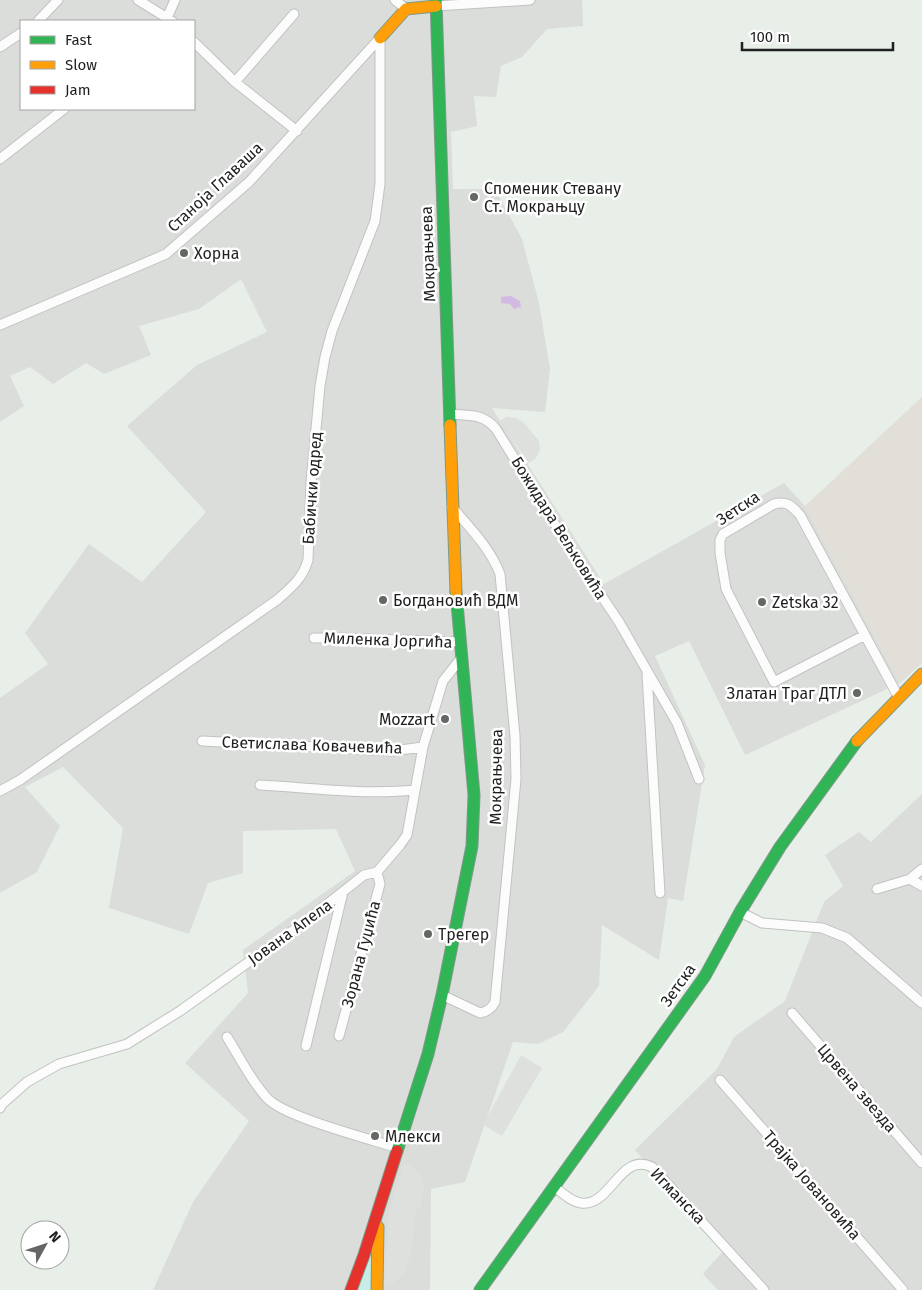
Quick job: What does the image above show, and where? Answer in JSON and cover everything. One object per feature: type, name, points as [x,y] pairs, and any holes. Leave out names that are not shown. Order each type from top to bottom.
[{"type":"street","points":[[39,20],[58,0]]},
{"type":"street","points":[[138,0],[168,20],[175,0]]},
{"type":"street","points":[[395,0],[406,9],[436,3],[530,0]]},
{"type":"street","name":"Мокрањчева","points":[[351,1290],[428,1054],[472,846],[474,795],[452,507],[436,3]]},
{"type":"street","name":"Станоја Главаша","points":[[0,325],[166,254],[249,182],[406,9]]},
{"type":"street","points":[[235,82],[294,14]]},
{"type":"street","points":[[0,47],[20,34]]},
{"type":"street","name":"Бабички одред","points":[[0,791],[20,780],[278,600],[298,581],[305,571],[308,560],[311,482],[320,386],[325,357],[332,331],[375,221],[380,184],[380,38]]},
{"type":"street","points":[[195,43],[235,82],[296,131]]},
{"type":"street","points":[[0,160],[63,110]]},
{"type":"street","name":"Божидара Вељковића","points":[[450,414],[480,417],[491,422],[496,429],[571,550],[619,622],[677,723],[699,779]]},
{"type":"street","name":"Зетска","points":[[865,635],[774,682],[726,589],[720,553],[720,540],[723,534],[774,504],[782,502],[792,506],[800,515],[865,635],[898,698]]},
{"type":"street","name":"Мокрањчева","points":[[442,995],[480,1013],[485,1012],[496,1002],[516,779],[515,736],[500,574],[488,550],[452,507]]},
{"type":"street","name":"Миленка Јоргића","points":[[314,638],[461,642]]},
{"type":"street","name":"Јована Апела","points":[[0,1108],[27,1082],[59,1064],[127,1044],[180,1011],[302,924],[364,875],[376,872],[400,845],[407,834],[423,747],[443,681],[462,656]]},
{"type":"street","name":"Божидара Вељковића","points":[[647,671],[660,893]]},
{"type":"street","name":"Зетска","points":[[480,1290],[705,976],[740,912],[780,847],[832,774],[861,736],[922,674]]},
{"type":"street","name":"Светислава Ковачевића","points":[[202,741],[392,752],[423,747]]},
{"type":"street","points":[[260,785],[352,792],[415,790]]},
{"type":"street","points":[[877,888],[910,879],[922,869]]},
{"type":"street","name":"Зорана Гуџића","points":[[339,1036],[380,884],[376,872]]},
{"type":"street","points":[[910,879],[922,886]]},
{"type":"street","points":[[306,1046],[343,892]]},
{"type":"street","points":[[740,912],[762,923],[822,928],[848,938],[922,1003]]},
{"type":"street","name":"Црвена звезда","points":[[792,1013],[922,1164]]},
{"type":"street","points":[[227,1037],[263,1094],[279,1107],[302,1117],[398,1148]]},
{"type":"street","name":"Трајка Јовановића","points":[[720,1080],[903,1290]]},
{"type":"street","name":"Игманска","points":[[554,1187],[575,1202],[588,1203],[600,1197],[630,1167],[646,1164],[652,1167],[764,1290]]},
{"type":"street","name":"Мокрањчева","points":[[377,1290],[378,1212]]},
{"type":"shaded area","points":[[0,0],[582,0],[583,26],[547,29],[522,57],[501,66],[496,97],[474,96],[477,126],[451,132],[453,189],[495,189],[522,239],[539,303],[550,369],[545,412],[492,408],[604,584],[784,483],[805,506],[900,683],[745,755],[689,641],[655,656],[705,765],[683,901],[668,898],[659,960],[602,925],[599,986],[563,1032],[538,1044],[513,1042],[465,1182],[431,1189],[430,1290],[153,1290],[193,1202],[249,1121],[185,1063],[248,993],[243,950],[355,871],[336,829],[243,831],[243,873],[208,883],[189,934],[109,908],[123,828],[63,767],[25,787],[60,826],[37,872],[0,893],[0,698],[48,664],[25,633],[89,544],[142,582],[206,512],[127,426],[197,365],[267,332],[241,279],[199,309],[139,326],[151,355],[104,374],[86,363],[53,384],[30,367],[10,376],[24,406],[0,422]]},
{"type":"shaded area","points":[[511,296],[520,301],[521,307],[514,309],[510,304],[501,303],[501,297]]},
{"type":"shaded area","points":[[922,397],[922,663],[900,683],[805,506]]},
{"type":"shaded area","points":[[507,417],[517,418],[525,424],[539,441],[540,450],[536,458],[529,463],[499,421]]},
{"type":"shaded area","points":[[922,794],[922,1290],[718,1290],[703,1274],[724,1250],[635,1150],[717,1069],[734,1037],[785,1001],[824,902],[843,886],[825,855],[859,832],[871,842]]},
{"type":"shaded area","points":[[521,1055],[542,1068],[502,1136],[483,1125]]},
{"type":"shaded area","points":[[404,1163],[412,1167],[423,1178],[424,1187],[421,1206],[416,1211],[411,1252],[406,1271],[393,1283],[385,1283],[389,1212]]},
{"type":"shaded area","points":[[371,1251],[372,1290],[359,1290]]},
{"type":"traffic: fast","points":[[436,0],[450,425]]},
{"type":"traffic: fast","points":[[397,1151],[428,1054],[472,846],[474,795],[456,592]]},
{"type":"traffic: fast","points":[[480,1290],[705,976],[740,912],[780,847],[857,741]]},
{"type":"traffic: slow","points":[[380,38],[406,9],[436,6]]},
{"type":"traffic: slow","points":[[450,425],[456,592]]},
{"type":"traffic: slow","points":[[857,741],[922,674]]},
{"type":"traffic: slow","points":[[377,1290],[378,1227]]},
{"type":"traffic: jam","points":[[351,1290],[397,1151]]},
{"type":"place","name":"Споменик Стевану Ст. Мокрањцу","points":[[474,197]]},
{"type":"place","name":"Хорна","points":[[184,253]]},
{"type":"place","name":"Богдановић ВДМ","points":[[383,600]]},
{"type":"place","name":"Zetska 32","points":[[762,602]]},
{"type":"place","name":"Златан Траг ДТЛ","points":[[857,693]]},
{"type":"place","name":"Mozzart","points":[[445,719]]},
{"type":"place","name":"Трегер","points":[[428,934]]},
{"type":"place","name":"Млекси","points":[[375,1136]]}]
